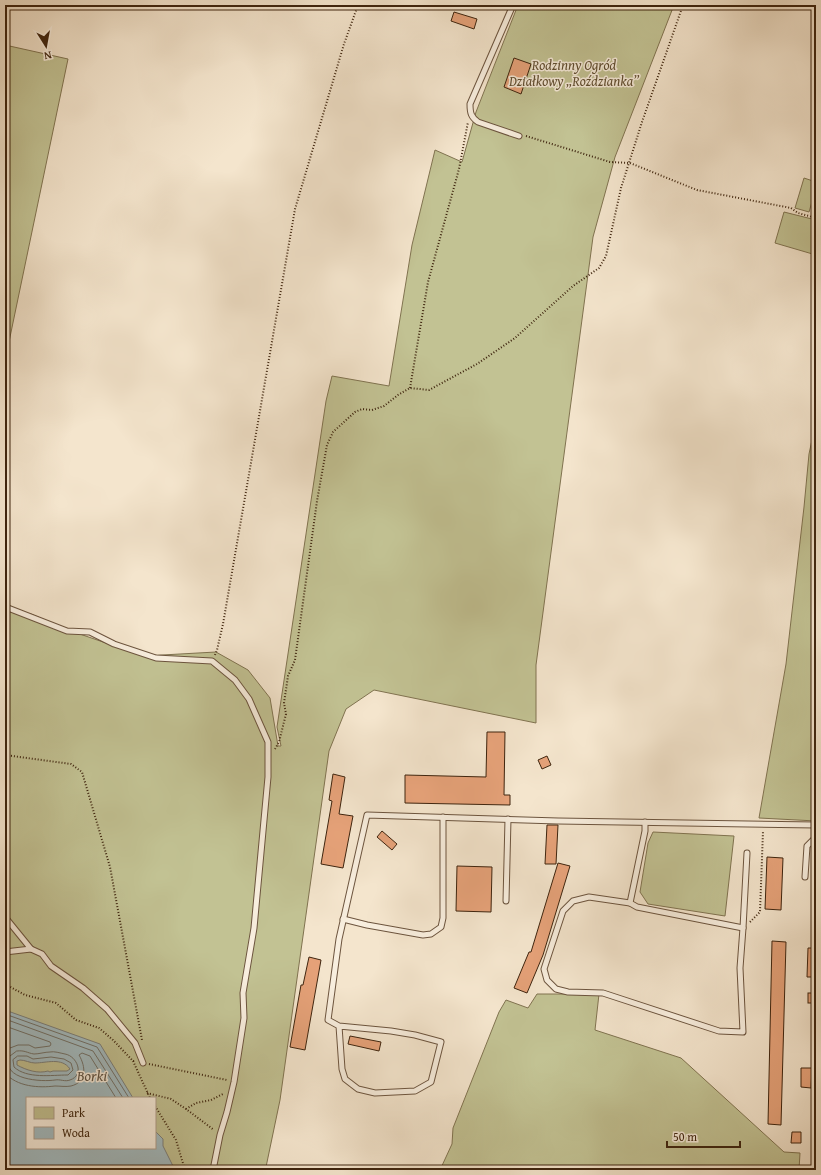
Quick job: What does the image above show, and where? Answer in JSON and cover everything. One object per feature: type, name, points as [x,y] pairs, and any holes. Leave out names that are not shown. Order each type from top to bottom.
[{"type":"lane","points":[[513,5],[470,104],[470,112],[478,122],[519,136]]},
{"type":"lane","points":[[5,608],[66,631],[90,632],[114,644],[156,658],[212,661],[235,680],[249,699],[268,742],[268,777],[254,928],[243,993],[244,1018],[228,1112],[220,1135],[213,1170]]},
{"type":"lane","points":[[339,1026],[342,1069],[345,1079],[358,1089],[375,1093],[415,1091],[431,1082],[441,1042],[416,1035],[391,1031],[339,1026],[328,1020],[339,939],[367,815],[816,825]]},
{"type":"lane","points":[[343,919],[422,935],[431,934],[441,927],[443,817]]},
{"type":"lane","points":[[506,901],[508,819]]},
{"type":"lane","points":[[630,903],[645,831],[645,822]]},
{"type":"lane","points":[[805,877],[807,846],[816,837]]},
{"type":"lane","points":[[743,928],[637,907],[630,903],[589,897],[573,901],[563,911],[544,969],[547,980],[556,990],[568,992],[603,993],[719,1031],[743,1032],[740,968],[743,928],[747,853]]},
{"type":"lane","points":[[5,917],[31,949],[42,954],[51,966],[83,988],[107,1009],[135,1043],[143,1063]]},
{"type":"lane","points":[[5,952],[31,949]]},
{"type":"path","points":[[212,661],[217,650],[223,624],[295,209],[344,44],[358,5]]},
{"type":"path","points":[[269,751],[274,750],[279,742],[286,714],[284,703],[288,676],[295,660],[327,445],[333,432],[355,412],[362,409],[372,410],[384,406],[410,388],[429,390],[476,364],[515,338],[573,286],[599,268],[606,256],[621,188],[642,122],[683,5]]},
{"type":"path","points":[[410,388],[428,282],[459,169],[468,120],[472,116]]},
{"type":"path","points":[[519,136],[527,136],[610,162],[630,163],[697,190],[791,208],[798,213],[816,218]]},
{"type":"path","points":[[5,755],[71,764],[82,772],[110,867],[142,1040]]},
{"type":"path","points":[[760,912],[764,831]]},
{"type":"path","points":[[5,984],[25,995],[56,1003],[76,1020],[99,1028],[133,1061],[146,1093],[149,1097]]},
{"type":"path","points":[[133,1061],[234,1082]]},
{"type":"path","points":[[186,1109],[196,1104],[212,1100],[232,1090]]},
{"type":"path","points":[[146,1093],[171,1099],[220,1135]]},
{"type":"path","points":[[156,1108],[176,1140],[185,1170]]},
{"type":"green space","name":"Rodzinny Ogród Działkowy „Roździanka”","points":[[518,5],[674,5],[615,157],[593,237],[536,665],[536,723],[374,690],[346,709],[329,751],[280,1100],[266,1167],[282,1170],[5,1170],[5,611],[31,614],[71,631],[144,656],[216,652],[248,670],[270,698],[278,746],[281,746],[277,727],[326,401],[332,376],[389,386],[412,245],[435,150],[462,162],[476,112]]},
{"type":"green space","points":[[5,45],[68,59],[5,361]]},
{"type":"green space","points":[[804,178],[816,182],[816,188],[809,212],[795,208]]},
{"type":"green space","points":[[784,212],[816,220],[816,255],[775,243]]},
{"type":"green space","points":[[816,421],[816,821],[759,818],[786,664],[809,454]]},
{"type":"green space","points":[[653,832],[734,836],[725,916],[648,904],[640,892],[648,843]]},
{"type":"green space","points":[[537,994],[599,994],[595,1030],[681,1058],[784,1152],[800,1153],[799,1170],[440,1170],[452,1144],[453,1128],[499,1012],[506,1000],[528,1008]]},
{"type":"water","name":"Borki","points":[[5,1010],[100,1044],[132,1097],[26,1097],[26,1149],[156,1149],[156,1132],[163,1139],[163,1146],[175,1170],[5,1170]],"holes":[[[20,1060],[31,1063],[58,1062],[67,1065],[70,1069],[67,1071],[40,1072],[32,1071],[17,1065],[17,1061]]]},
{"type":"building","points":[[454,12],[477,19],[474,29],[451,21]]},
{"type":"building","points":[[514,58],[531,64],[521,94],[504,87]]},
{"type":"building","points":[[487,732],[505,732],[504,795],[510,795],[510,805],[405,803],[405,775],[486,777]]},
{"type":"building","points":[[547,756],[551,765],[542,769],[538,760]]},
{"type":"building","points":[[333,774],[345,777],[339,814],[353,816],[343,868],[321,864],[332,801],[329,800]]},
{"type":"building","points":[[547,825],[558,825],[556,864],[545,864]]},
{"type":"building","points":[[382,831],[397,844],[392,850],[377,837]]},
{"type":"building","points":[[767,857],[783,858],[781,910],[765,909]]},
{"type":"building","points":[[558,863],[570,866],[543,955],[527,993],[514,988],[529,952],[531,952]]},
{"type":"building","points":[[457,866],[492,867],[491,912],[456,911]]},
{"type":"building","points":[[772,941],[786,942],[781,1125],[768,1124]]},
{"type":"building","points":[[808,948],[816,948],[816,977],[807,977]]},
{"type":"building","points":[[309,957],[321,960],[305,1050],[290,1047],[301,985],[303,985]]},
{"type":"building","points":[[808,993],[816,993],[816,1003],[808,1003]]},
{"type":"building","points":[[350,1036],[381,1042],[379,1051],[348,1044]]},
{"type":"building","points":[[801,1068],[812,1068],[811,1088],[801,1087]]},
{"type":"building","points":[[792,1132],[801,1132],[801,1143],[791,1143]]}]
